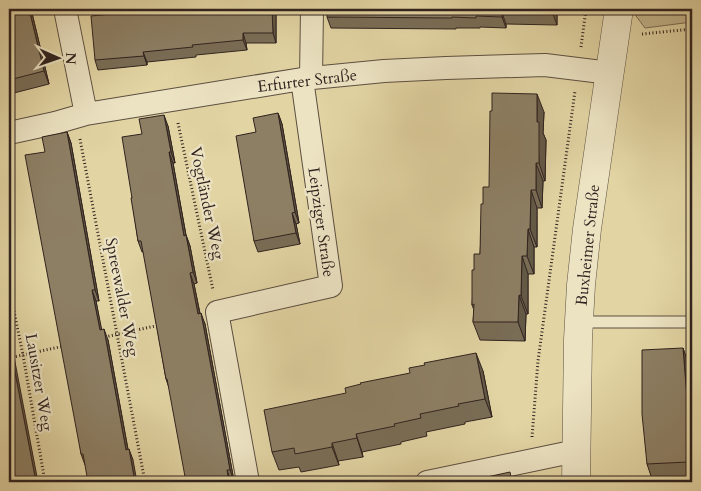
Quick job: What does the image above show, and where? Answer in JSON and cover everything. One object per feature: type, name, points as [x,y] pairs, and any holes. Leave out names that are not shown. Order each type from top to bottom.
[{"type":"street","points":[[65,9],[81,115]]},
{"type":"street","points":[[307,78],[312,9]]},
{"type":"street","name":"Buxheimer Straße","points":[[576,482],[581,285],[587,229],[619,9]]},
{"type":"street","name":"Erfurter Straße","points":[[9,133],[81,115],[307,78],[384,71],[546,65],[610,73]]},
{"type":"street","name":"Leipziger Straße","points":[[217,312],[331,286],[307,78]]},
{"type":"street","points":[[217,312],[248,482]]},
{"type":"street","points":[[427,482],[455,479],[530,460],[576,451]]},
{"type":"lane","points":[[579,322],[692,322]]},
{"type":"path","points":[[530,460],[538,361],[586,9]]},
{"type":"path","points":[[614,36],[692,29]]},
{"type":"path","name":"Vogtländer Weg","points":[[174,99],[217,312]]},
{"type":"path","name":"Spreewalder Weg","points":[[81,115],[145,482]]},
{"type":"path","name":"Lausitzer Weg","points":[[9,287],[45,482]]},
{"type":"path","points":[[99,338],[163,324]]},
{"type":"path","points":[[9,358],[70,344]]},
{"type":"shaded area","points":[[637,9],[692,9],[692,22],[645,28],[636,16]]},
{"type":"building","points":[[9,9],[29,9],[44,71],[9,80]]},
{"type":"building","points":[[141,9],[272,9],[273,33],[243,33],[243,40],[143,52],[144,56],[95,60],[91,16],[141,11]]},
{"type":"building","points":[[327,9],[553,9],[553,14],[502,13],[502,17],[476,16],[476,18],[327,17]]},
{"type":"building","points":[[492,93],[537,94],[539,163],[536,163],[536,190],[531,190],[527,256],[522,256],[518,322],[473,322],[472,270],[474,270],[474,254],[480,254],[483,187],[489,187]]},
{"type":"building","points":[[278,113],[295,212],[292,213],[296,233],[254,241],[236,136],[256,132],[253,118]]},
{"type":"building","points":[[164,115],[184,236],[186,235],[193,272],[190,273],[198,314],[201,313],[230,470],[227,470],[229,482],[186,482],[141,241],[138,241],[122,137],[142,134],[139,119]]},
{"type":"building","points":[[67,132],[95,290],[92,290],[100,330],[104,329],[126,450],[129,449],[135,482],[88,482],[83,454],[81,454],[25,155],[45,152],[42,137]]},
{"type":"building","points":[[9,341],[36,482],[9,482]]},
{"type":"building","points":[[683,348],[687,398],[692,399],[692,414],[687,420],[688,462],[647,464],[642,414],[642,350]]},
{"type":"building","points":[[476,353],[485,399],[420,414],[421,418],[394,424],[395,426],[356,434],[357,438],[332,443],[332,447],[295,454],[294,448],[272,452],[264,410],[346,393],[345,388],[410,373],[409,368],[425,365],[424,363]]},
{"type":"building","points":[[510,472],[512,482],[488,482],[487,477]]}]
